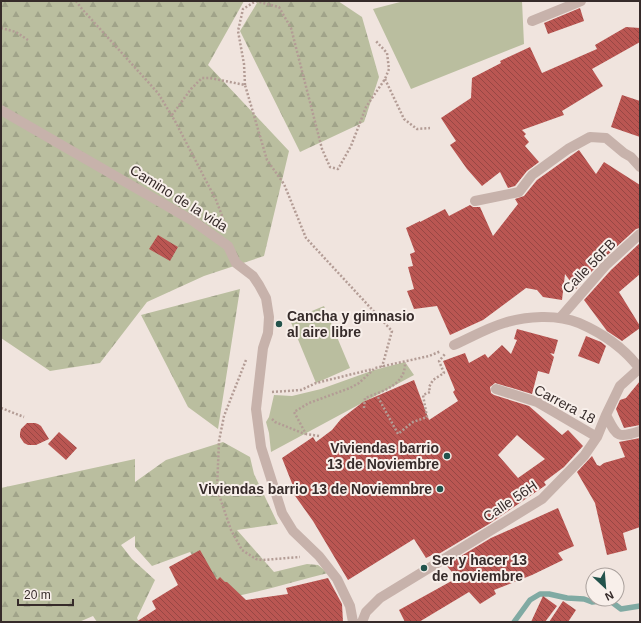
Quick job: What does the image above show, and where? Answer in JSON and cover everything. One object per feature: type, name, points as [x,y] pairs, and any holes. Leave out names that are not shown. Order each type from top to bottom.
[{"type":"street","points":[[532,20],[581,1]]},
{"type":"street","name":"Camino de la vida","points":[[1,110],[181,214],[228,246],[236,263],[253,276],[266,298],[269,317],[268,333],[263,348],[256,409],[261,447],[282,513],[293,531],[319,556],[337,579],[350,606],[353,622]]},
{"type":"street","points":[[475,201],[519,192],[532,175],[568,149],[590,137],[606,138],[631,157],[640,167]]},
{"type":"street","name":"Calle 56FB","points":[[560,318],[606,266],[640,234]]},
{"type":"street","points":[[454,345],[504,323],[530,318],[560,318],[578,323],[597,333],[615,345],[632,359],[640,368]]},
{"type":"street","name":"Calle 56H","points":[[362,622],[366,612],[380,598],[542,499],[584,456],[597,437],[620,386],[640,368]]},
{"type":"street","name":"Carrera 18","points":[[496,390],[537,402],[597,437]]},
{"type":"street","points":[[606,415],[615,432],[619,435],[627,436],[640,431]]},
{"type":"path","points":[[76,1],[158,93],[172,115],[216,200],[229,236],[228,246]]},
{"type":"path","points":[[375,40],[387,53],[389,69],[385,79],[366,107],[351,146],[338,169],[330,167],[322,149],[291,28],[279,7],[256,2],[243,9],[238,31],[244,64],[245,85],[268,160],[284,184],[306,238],[392,331],[382,367]]},
{"type":"path","points":[[1,28],[16,32],[28,40]]},
{"type":"path","points":[[172,115],[191,89],[202,78],[210,78],[245,85]]},
{"type":"path","points":[[385,79],[404,119],[417,129],[430,128]]},
{"type":"path","points":[[270,392],[301,390],[316,383],[429,356],[454,345]]},
{"type":"path","points":[[378,397],[398,434],[412,422],[427,417],[423,396],[430,392],[429,387],[433,380],[444,373],[439,361],[454,345]]},
{"type":"path","points":[[248,355],[224,416],[219,441],[217,489],[231,530],[242,550],[256,559],[263,560],[286,557],[319,556]]},
{"type":"path","points":[[364,408],[365,398],[395,384],[402,377],[405,369],[405,362]]},
{"type":"path","points":[[306,434],[294,412],[309,403],[350,388],[359,383],[375,368]]},
{"type":"path","points":[[1,408],[24,417]]},
{"type":"path","points":[[269,417],[275,422],[306,434],[320,436]]},
{"type":"green space","points":[[1,1],[244,1],[208,65],[289,151],[264,256],[204,276],[147,302],[100,363],[50,371],[1,338]]},
{"type":"green space","points":[[255,1],[338,1],[362,17],[379,77],[364,122],[300,152],[240,31],[257,3]]},
{"type":"green space","points":[[404,1],[522,1],[524,44],[411,89],[373,9]]},
{"type":"green space","points":[[240,289],[218,429],[188,407],[141,315]]},
{"type":"green space","points":[[324,306],[350,368],[316,383],[290,320]]},
{"type":"green space","points":[[405,362],[414,375],[271,452],[266,422],[269,417],[274,395],[292,396],[321,389],[374,370]]},
{"type":"green space","points":[[223,442],[250,457],[254,474],[278,524],[237,530],[274,572],[307,564],[318,565],[328,573],[232,597],[202,570],[190,552],[152,566],[135,547],[135,536],[121,545],[132,559],[155,580],[137,618],[139,622],[97,622],[93,616],[79,622],[1,622],[1,488],[135,459],[135,482],[166,460]]},
{"type":"building","points":[[580,8],[584,21],[548,34],[544,23]]},
{"type":"building","points":[[626,27],[640,28],[640,42],[592,69],[603,86],[562,111],[564,115],[522,130],[526,134],[524,136],[529,142],[525,146],[539,162],[527,171],[515,186],[508,188],[500,172],[482,186],[467,169],[450,145],[456,141],[441,118],[471,98],[472,78],[501,63],[500,61],[530,47],[542,73],[597,49],[595,45]]},
{"type":"building","points":[[622,95],[640,101],[640,137],[611,127]]},
{"type":"building","points":[[579,150],[596,174],[604,162],[640,185],[640,228],[636,229],[602,260],[576,289],[565,274],[562,300],[543,297],[537,290],[526,288],[483,320],[450,335],[437,306],[414,309],[407,291],[414,289],[408,267],[413,266],[410,254],[415,252],[406,228],[445,209],[449,216],[470,205],[473,207],[480,207],[493,236],[518,204],[515,199],[524,196],[537,180]]},
{"type":"building","points":[[158,235],[178,247],[170,261],[149,249]]},
{"type":"building","points":[[640,243],[640,274],[619,292],[640,328],[622,341],[607,331],[584,300],[611,270]]},
{"type":"building","points":[[517,329],[558,340],[554,354],[550,353],[554,357],[549,374],[538,371],[532,394],[495,383],[490,387],[491,393],[529,406],[562,435],[568,430],[583,446],[564,467],[544,482],[546,485],[489,524],[437,555],[436,553],[426,558],[414,539],[348,580],[313,521],[293,493],[295,491],[282,458],[313,437],[316,442],[332,430],[341,419],[363,402],[414,380],[429,420],[458,401],[453,392],[455,390],[443,361],[465,353],[469,363],[485,354],[488,358],[502,345],[511,354],[517,340],[514,339]],"holes":[[[517,435],[545,459],[518,478],[498,455]]]},
{"type":"building","points":[[586,336],[601,342],[606,346],[599,364],[578,356]]},
{"type":"building","points":[[640,381],[640,425],[624,428],[616,409],[620,400],[626,398]]},
{"type":"building","points":[[27,423],[35,423],[41,426],[49,439],[36,445],[28,445],[24,443],[20,437],[20,433],[21,429]]},
{"type":"building","points":[[59,432],[77,448],[66,460],[48,444]]},
{"type":"building","points":[[640,438],[640,527],[623,533],[627,550],[607,555],[595,503],[577,472],[592,456],[597,465],[600,466],[604,463],[625,457],[619,442]]},
{"type":"building","points":[[558,508],[574,546],[558,553],[563,560],[532,575],[494,590],[496,594],[480,604],[469,592],[419,622],[405,622],[399,610],[457,578],[446,565],[491,538]]},
{"type":"building","points":[[200,550],[217,580],[220,577],[246,600],[288,594],[286,588],[328,578],[342,604],[343,622],[136,622],[156,609],[152,601],[178,585],[169,567]]},
{"type":"building","points":[[543,596],[557,606],[545,622],[531,622]]},
{"type":"building","points":[[563,601],[576,610],[568,622],[549,622]]},
{"type":"waterway","points":[[514,622],[530,600],[540,594],[584,599],[592,602],[609,600],[621,609],[640,606]]},
{"type":"place","name":"Cancha y gimnasio al aire libre","points":[[279,324]]},
{"type":"place","name":"Viviendas barrio 13 de Noviembre","points":[[447,456]]},
{"type":"place","name":"Viviendas barrio 13 de Noviemnbre","points":[[440,489]]},
{"type":"place","name":"Ser y hacer 13 de noviembre","points":[[424,568]]}]
